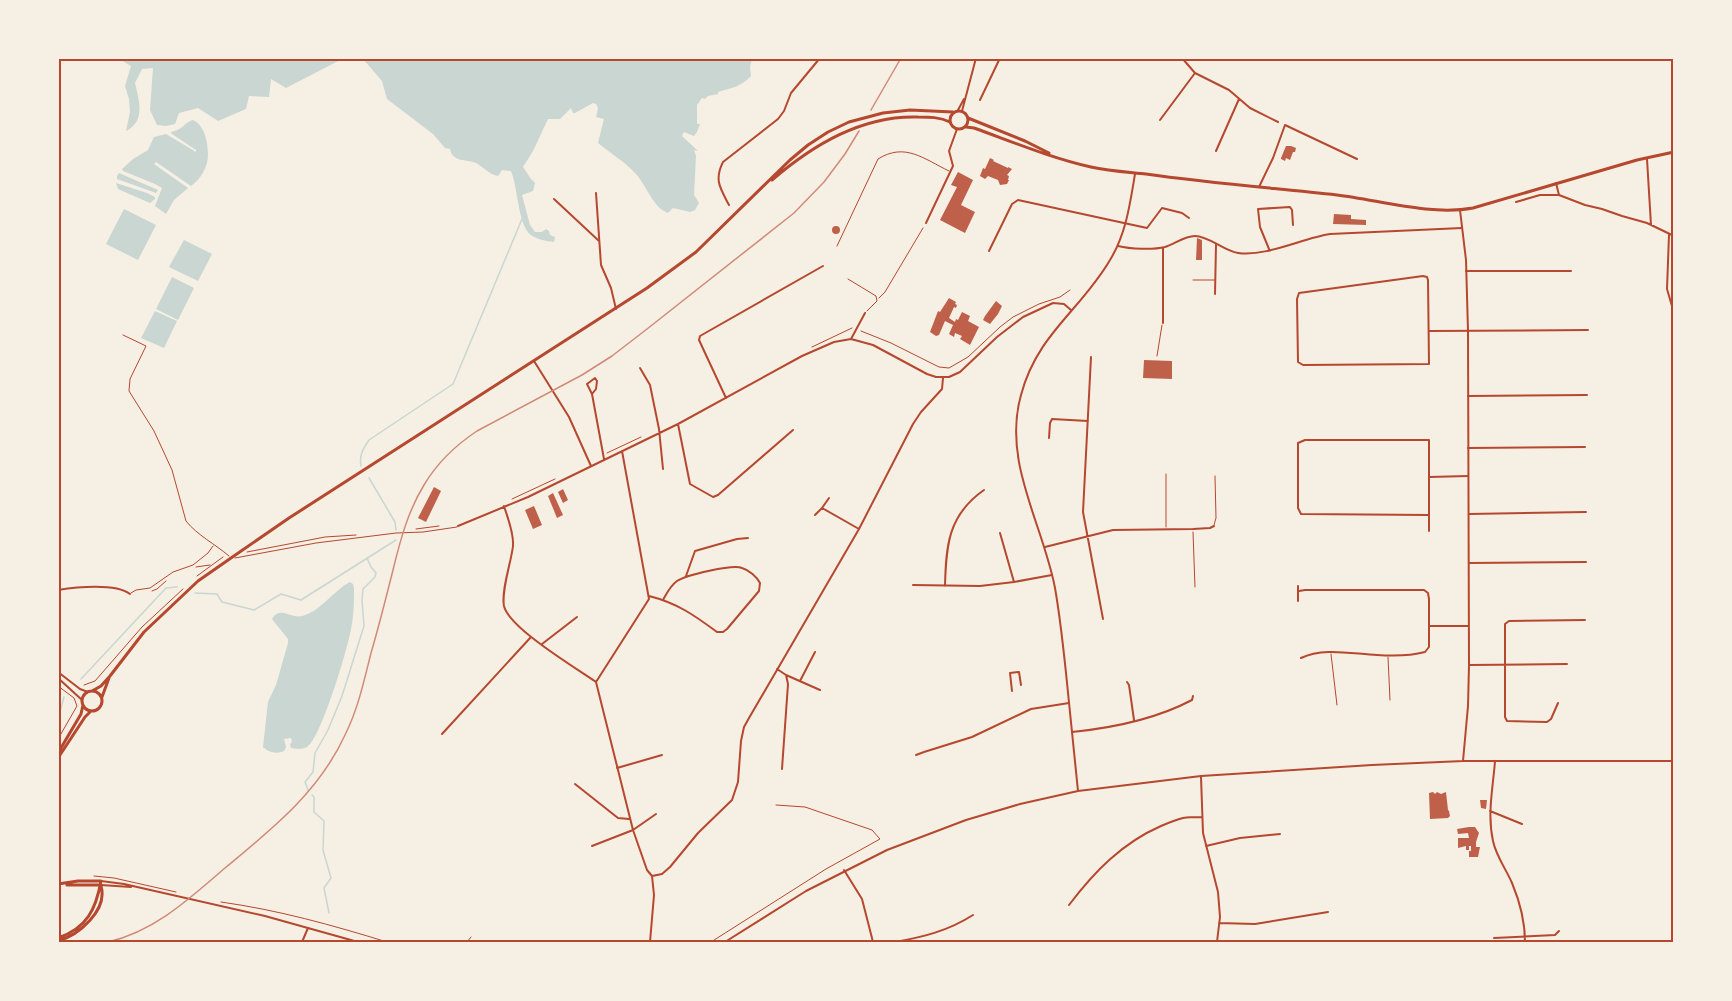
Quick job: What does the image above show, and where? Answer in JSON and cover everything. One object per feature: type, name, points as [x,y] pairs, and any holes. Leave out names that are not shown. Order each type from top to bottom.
[{"type":"main road","points":[[58,753],[81,714],[83,697],[101,686],[144,632],[198,581],[299,511],[647,288],[696,252],[802,150],[828,132],[849,122],[883,113],[922,110],[960,111],[968,118],[1026,141],[1053,156]]},
{"type":"main road","points":[[950,122],[953,112]]},
{"type":"main road","points":[[757,193],[813,149],[838,135],[885,119],[907,117],[936,118],[950,122],[957,129],[974,128],[1053,156],[1093,167],[1359,198],[1424,208],[1460,210],[1647,157],[1674,152]]},
{"type":"main road","points":[[966,127],[968,118]]},
{"type":"main road","points":[[58,758],[85,717],[91,711],[99,708],[110,676]]},
{"type":"main road","points":[[90,692],[99,694],[102,699]]},
{"type":"main road","points":[[82,702],[91,711]]},
{"type":"main road","points":[[58,884],[101,883],[102,896],[93,917],[84,927],[74,935],[58,940]]},
{"type":"street","points":[[729,205],[718,180],[718,171],[723,162],[778,119],[791,93],[820,58]]},
{"type":"street","points":[[960,111],[976,58]]},
{"type":"street","points":[[980,100],[1000,58]]},
{"type":"street","points":[[1182,58],[1195,73],[1229,90],[1250,108],[1278,122]]},
{"type":"street","points":[[1160,120],[1195,73]]},
{"type":"street","points":[[1216,151],[1239,99]]},
{"type":"street","points":[[1259,187],[1285,125],[1357,159]]},
{"type":"street","points":[[926,224],[954,165],[949,148],[957,129]]},
{"type":"street","points":[[1647,157],[1651,225]]},
{"type":"street","points":[[1078,791],[1058,605],[1045,547],[1019,464],[1016,439],[1017,411],[1025,380],[1036,355],[1052,332],[1102,274],[1118,246],[1126,223],[1135,173]]},
{"type":"street","points":[[1556,183],[1559,195]]},
{"type":"street","points":[[596,193],[601,265],[611,288],[616,309]]},
{"type":"street","points":[[1516,202],[1540,195],[1559,195],[1651,225],[1674,237]]},
{"type":"street","points":[[554,199],[599,241]]},
{"type":"street","points":[[989,251],[1012,204],[1018,200],[1148,228],[1162,208],[1182,213],[1189,218]]},
{"type":"street","points":[[1269,249],[1260,227],[1258,209],[1290,207],[1293,225]]},
{"type":"street","points":[[1460,210],[1466,271],[1468,331],[1469,665],[1463,761]]},
{"type":"street","points":[[1118,246],[1163,248],[1195,236],[1240,254],[1292,245],[1330,234],[1462,228]]},
{"type":"street","points":[[1669,235],[1667,290],[1674,313]]},
{"type":"street","points":[[1215,294],[1216,245]]},
{"type":"street","points":[[1163,248],[1163,322]]},
{"type":"street","points":[[726,398],[699,340],[700,336],[823,266]]},
{"type":"street","points":[[1466,271],[1571,271]]},
{"type":"street","points":[[1425,276],[1428,280],[1429,331],[1429,364],[1300,365],[1297,358],[1297,296],[1303,292],[1425,276]]},
{"type":"street","points":[[459,526],[528,497],[659,434],[802,356],[834,342],[851,339],[873,345],[927,374],[943,378],[960,372],[997,337],[1028,314],[1057,303],[1064,304],[1071,310]]},
{"type":"street","points":[[851,339],[865,313]]},
{"type":"street","points":[[1429,331],[1588,330]]},
{"type":"street","points":[[1091,357],[1083,500],[1084,518],[1103,619]]},
{"type":"street","points":[[534,362],[569,417],[591,466]]},
{"type":"street","points":[[640,368],[650,385],[663,469]]},
{"type":"street","points":[[592,394],[596,388],[595,378],[586,384],[592,394],[604,459]]},
{"type":"street","points":[[652,876],[662,874],[670,867],[698,833],[732,800],[738,782],[744,727],[859,529],[913,424],[942,388],[943,378]]},
{"type":"street","points":[[1468,396],[1587,395]]},
{"type":"street","points":[[1049,438],[1050,423],[1053,419],[1088,421]]},
{"type":"street","points":[[678,424],[690,484],[713,497],[793,430]]},
{"type":"street","points":[[1298,518],[1298,447],[1300,441],[1429,440],[1429,531]]},
{"type":"street","points":[[1468,448],[1585,447]]},
{"type":"street","points":[[596,682],[648,602],[649,596],[622,451]]},
{"type":"street","points":[[1429,477],[1468,476]]},
{"type":"street","points":[[945,586],[946,551],[950,533],[961,511],[984,490]]},
{"type":"street","points":[[815,515],[829,498]]},
{"type":"street","points":[[504,506],[513,544],[504,606],[510,617],[531,637],[596,682],[629,819],[647,870],[652,876],[654,891],[650,942]]},
{"type":"street","points":[[822,508],[859,529]]},
{"type":"street","points":[[1468,513],[1586,512]]},
{"type":"street","points":[[1299,513],[1306,515],[1429,515]]},
{"type":"street","points":[[1045,547],[1121,530],[1193,529],[1214,526]]},
{"type":"street","points":[[1000,533],[1014,582]]},
{"type":"street","points":[[686,576],[695,551],[736,539],[748,538]]},
{"type":"street","points":[[1468,563],[1586,562]]},
{"type":"street","points":[[649,596],[685,609],[717,632],[721,632],[727,629],[760,587],[760,583],[758,579],[740,567],[686,576],[674,584],[663,600]]},
{"type":"street","points":[[912,585],[980,586],[1052,575]]},
{"type":"street","points":[[1298,586],[1298,601]]},
{"type":"street","points":[[58,590],[78,587],[105,588],[125,590],[130,594]]},
{"type":"street","points":[[1299,591],[1424,590],[1429,595],[1429,648],[1425,652],[1388,656],[1331,652],[1301,658]]},
{"type":"street","points":[[542,644],[577,616]]},
{"type":"street","points":[[1558,703],[1551,719],[1547,722],[1507,721],[1505,717],[1504,626],[1506,622],[1585,620]]},
{"type":"street","points":[[1429,626],[1469,626]]},
{"type":"street","points":[[442,734],[531,637]]},
{"type":"street","points":[[800,681],[815,652]]},
{"type":"street","points":[[1469,665],[1567,664]]},
{"type":"street","points":[[777,669],[820,690]]},
{"type":"street","points":[[58,672],[80,689],[90,692]]},
{"type":"street","points":[[1012,691],[1010,673],[1019,672],[1021,685]]},
{"type":"street","points":[[782,770],[788,688],[786,675]]},
{"type":"street","points":[[58,678],[82,702]]},
{"type":"street","points":[[1127,682],[1135,721]]},
{"type":"street","points":[[1072,732],[1117,726],[1135,721],[1183,705],[1192,700],[1192,696]]},
{"type":"street","points":[[916,755],[977,735],[1031,709],[1069,703]]},
{"type":"street","points":[[617,768],[662,755]]},
{"type":"street","points":[[725,942],[806,891],[887,850],[956,824],[1020,804],[1078,791],[1201,776],[1360,766],[1463,761],[1674,761]]},
{"type":"street","points":[[1495,761],[1490,811],[1493,840],[1520,905],[1525,942]]},
{"type":"street","points":[[1201,776],[1202,817],[1206,846],[1218,892],[1219,923],[1216,942]]},
{"type":"street","points":[[575,784],[618,818],[629,819]]},
{"type":"street","points":[[1490,811],[1522,824]]},
{"type":"street","points":[[592,846],[633,830],[656,814]]},
{"type":"street","points":[[1069,905],[1097,871],[1132,841],[1154,829],[1183,818],[1202,817]]},
{"type":"street","points":[[1206,846],[1240,838],[1281,834]]},
{"type":"street","points":[[844,870],[862,899],[873,942]]},
{"type":"street","points":[[101,883],[183,897],[356,942]]},
{"type":"street","points":[[1219,923],[1255,924],[1328,912]]},
{"type":"street","points":[[895,942],[939,933],[973,915]]},
{"type":"street","points":[[302,942],[308,928]]},
{"type":"street","points":[[1494,938],[1555,935],[1559,932]]},
{"type":"lane","points":[[837,246],[878,159],[896,151],[908,152],[951,172]]},
{"type":"lane","points":[[848,279],[877,298],[877,301],[865,313]]},
{"type":"lane","points":[[1193,280],[1215,280]]},
{"type":"lane","points":[[1156,356],[1163,322]]},
{"type":"lane","points":[[123,335],[146,346],[130,379],[129,391],[154,431],[172,470],[186,520],[191,527],[231,558],[316,543],[459,526]]},
{"type":"lane","points":[[1166,474],[1166,529]]},
{"type":"lane","points":[[1214,526],[1216,518],[1215,476]]},
{"type":"lane","points":[[1193,529],[1195,587]]},
{"type":"lane","points":[[130,594],[136,590],[150,588],[178,570],[193,565],[215,544]]},
{"type":"lane","points":[[1331,652],[1337,705]]},
{"type":"lane","points":[[1388,656],[1390,700]]},
{"type":"lane","points":[[467,942],[471,937]]},
{"type":"path","points":[[877,298],[885,292],[926,224]]},
{"type":"path","points":[[190,569],[212,565]]},
{"type":"path","points":[[152,591],[166,581]]},
{"type":"path","points":[[58,686],[74,698],[77,706],[58,739]]},
{"type":"path","points":[[711,942],[826,868],[880,839],[872,831],[805,807],[776,805]]},
{"type":"path","points":[[218,901],[264,908],[387,942]]},
{"type":"shaded area","points":[[119,59],[342,59],[286,88],[271,79],[269,97],[249,96],[246,109],[218,121],[198,108],[179,113],[175,124],[166,126],[157,125],[150,110],[153,68],[142,69],[135,83],[139,116],[132,127],[126,131],[130,112],[125,86],[131,66]]},
{"type":"shaded area","points":[[363,59],[752,59],[751,76],[747,80],[736,87],[718,92],[705,99],[702,98],[697,105],[697,124],[700,124],[697,132],[694,136],[684,132],[682,136],[698,151],[694,150],[696,156],[694,195],[699,203],[695,210],[690,212],[673,208],[668,213],[663,210],[635,173],[598,143],[604,119],[596,117],[598,108],[596,104],[593,103],[575,113],[571,108],[560,119],[548,119],[523,167],[535,183],[533,191],[522,195],[530,225],[535,232],[542,232],[546,229],[549,231],[550,235],[555,237],[554,242],[537,238],[527,230],[523,223],[511,171],[502,170],[498,176],[491,174],[476,163],[456,158],[450,149],[445,148],[433,134],[387,99],[382,81]]},
{"type":"shaded area","points":[[193,120],[204,132],[208,152],[207,163],[199,179],[191,186],[156,162],[154,164],[188,188],[174,200],[166,214],[155,206],[162,188],[122,169],[148,150],[154,137],[166,134],[196,152],[171,132]]},
{"type":"shaded area","points":[[119,173],[158,190],[156,193],[117,179]]},
{"type":"shaded area","points":[[116,183],[147,193],[155,199],[150,203],[118,189]]},
{"type":"shaded area","points":[[124,209],[156,225],[138,260],[106,244]]},
{"type":"shaded area","points":[[184,240],[212,254],[198,281],[169,267]]},
{"type":"shaded area","points":[[172,277],[194,288],[178,320],[156,309]]},
{"type":"shaded area","points":[[155,311],[177,321],[164,348],[141,338]]},
{"type":"shaded area","points":[[350,582],[354,588],[351,629],[340,672],[320,727],[306,747],[291,748],[291,738],[284,739],[286,747],[284,751],[276,753],[268,751],[263,747],[268,702],[276,685],[288,643],[288,639],[272,619],[279,613],[298,616],[309,614]]},
{"type":"building","points":[[1286,146],[1296,148],[1290,160],[1286,158],[1285,161],[1281,158]]},
{"type":"building","points":[[990,158],[1012,169],[1007,175],[1009,180],[1007,184],[1000,185],[998,180],[988,176],[985,179],[980,176]]},
{"type":"building","points":[[958,172],[973,180],[961,205],[975,212],[965,233],[940,220],[957,187],[951,185]]},
{"type":"building","points":[[1334,214],[1351,215],[1351,219],[1366,220],[1366,225],[1333,224]]},
{"type":"building","points":[[836,226],[840,230],[836,234],[832,230]]},
{"type":"building","points":[[1197,238],[1202,240],[1202,260],[1196,260]]},
{"type":"building","points":[[949,298],[957,305],[949,318],[955,322],[962,312],[970,316],[968,321],[979,327],[970,345],[960,339],[962,336],[955,333],[954,337],[949,334],[953,325],[945,321],[939,335],[936,336],[930,332],[938,311],[940,312]]},
{"type":"building","points":[[996,301],[1002,306],[990,324],[983,320]]},
{"type":"building","points":[[1144,360],[1172,361],[1172,379],[1143,378]]},
{"type":"building","points":[[434,487],[441,491],[426,522],[418,518]]},
{"type":"building","points":[[563,489],[568,500],[563,503],[558,492]]},
{"type":"building","points":[[553,493],[563,515],[557,518],[548,496]]},
{"type":"building","points":[[534,506],[542,525],[533,529],[525,510]]},
{"type":"building","points":[[1446,792],[1450,816],[1448,818],[1430,819],[1429,793],[1441,794]]},
{"type":"building","points":[[1480,800],[1487,800],[1486,809],[1481,808]]},
{"type":"building","points":[[1475,827],[1479,833],[1476,842],[1476,847],[1480,847],[1478,857],[1469,857],[1471,846],[1469,850],[1466,850],[1466,846],[1458,848],[1458,838],[1469,838],[1468,833],[1458,834],[1457,829]]},
{"type":"waterway","points":[[361,466],[362,452],[369,440],[453,384],[522,219]]},
{"type":"waterway","points":[[369,478],[395,522],[396,530]]},
{"type":"waterway","points":[[195,593],[217,594],[222,602],[254,610],[281,594],[301,600],[396,540]]},
{"type":"waterway","points":[[308,790],[305,782],[313,772],[315,753],[328,730],[342,696],[364,626],[363,589],[376,573],[367,558]]},
{"type":"waterway","points":[[81,679],[166,588],[177,587]]},
{"type":"waterway","points":[[58,719],[64,697]]},
{"type":"waterway","points":[[312,795],[314,812],[324,821],[323,850],[331,878],[324,888],[329,913]]},
{"type":"railway","points":[[871,110],[901,58]]},
{"type":"railway","points":[[108,942],[141,930],[185,902],[277,824],[322,774],[345,735],[357,705],[409,516],[418,495],[441,462],[454,448],[477,431],[582,375],[612,356],[794,213],[824,182],[859,131]]}]
